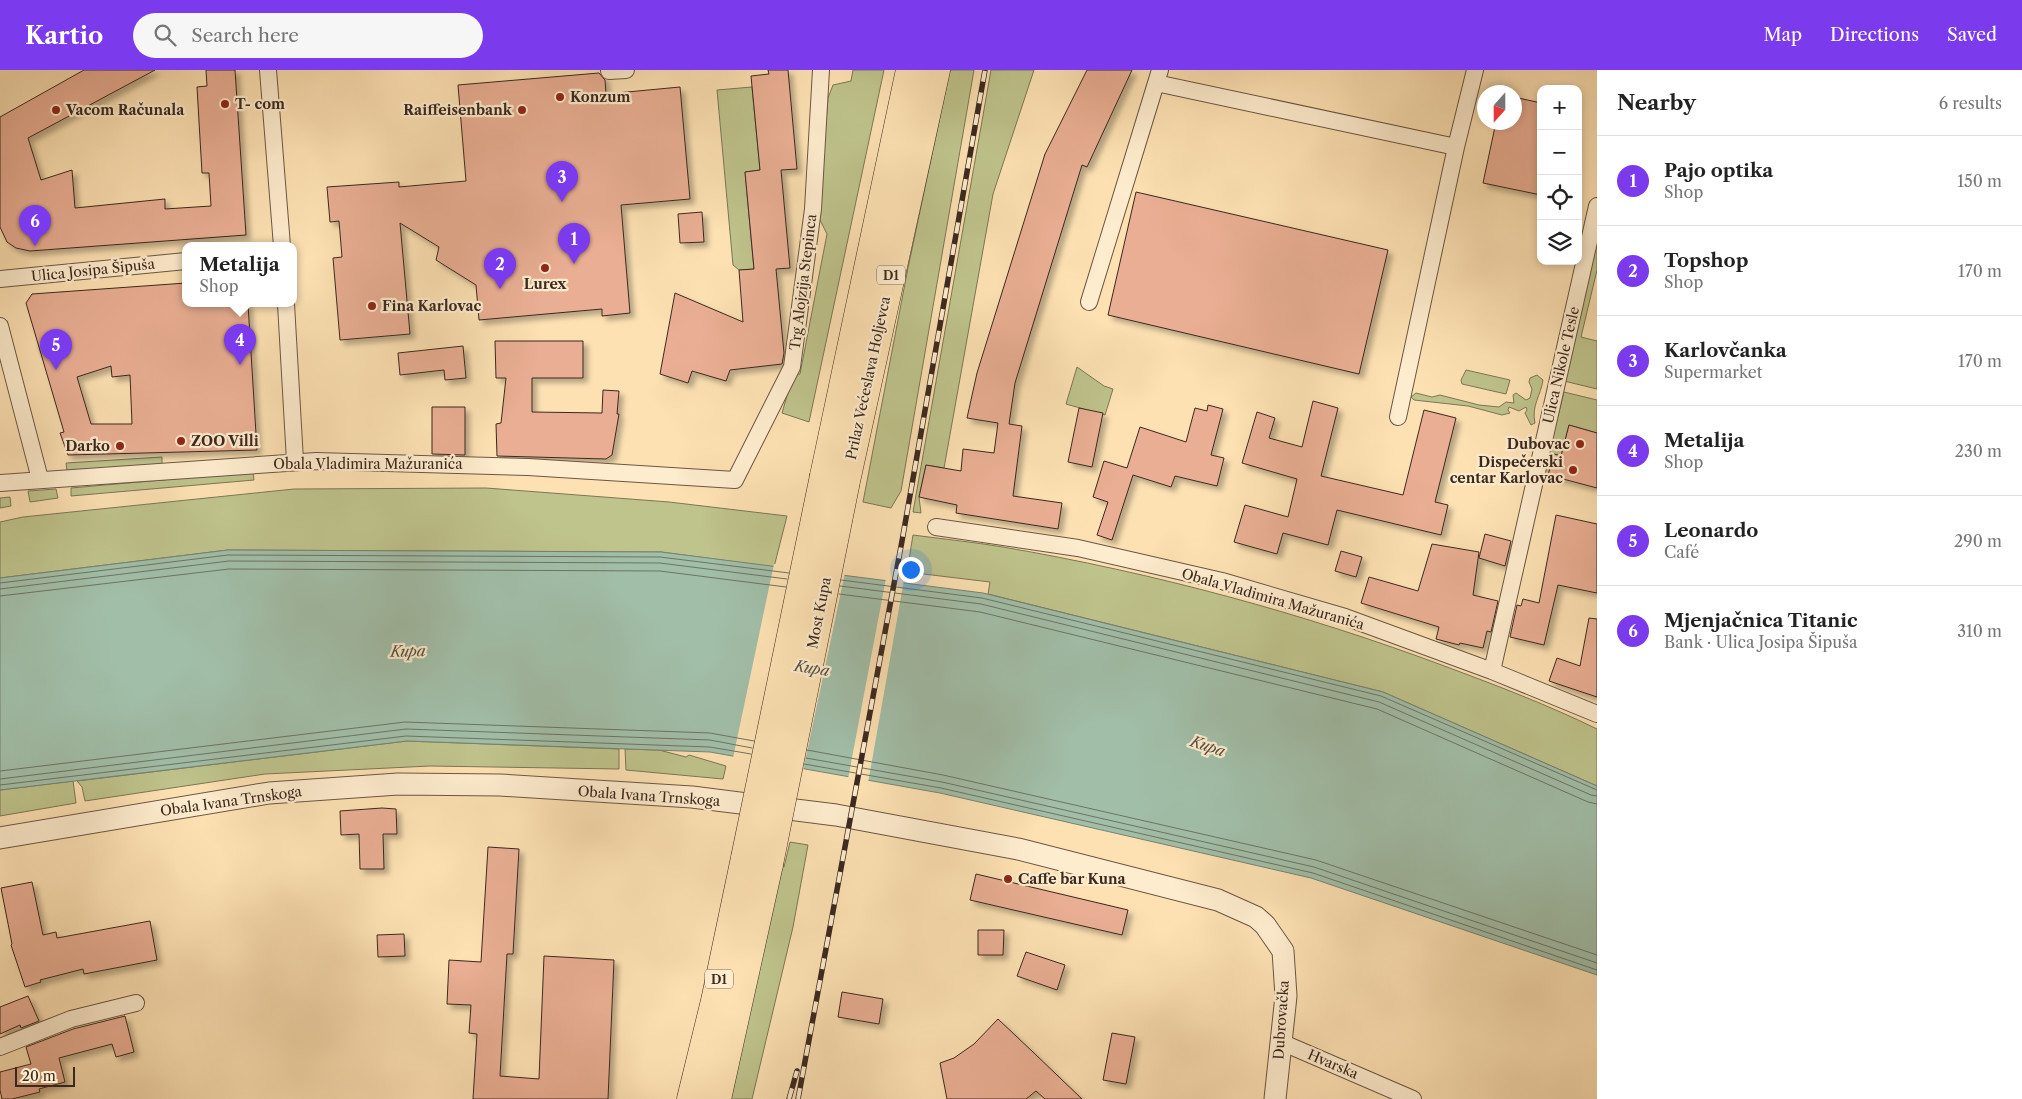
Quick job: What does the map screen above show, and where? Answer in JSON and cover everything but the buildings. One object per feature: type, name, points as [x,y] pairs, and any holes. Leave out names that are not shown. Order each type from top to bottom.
[{"type":"highway","name":"Prilaz Većeslava Holjevca","points":[[835,478],[910,70]]},
{"type":"highway","name":"Prilaz Većeslava Holjevca","points":[[835,478],[936,70]]},
{"type":"highway","name":"Most Kupa","points":[[757,861],[835,478]]},
{"type":"highway","name":"D1","points":[[691,1099],[715,1001],[757,861]]},
{"type":"highway","name":"D1","points":[[717,1099],[757,861]]},
{"type":"street","points":[[268,70],[282,242]]},
{"type":"street","points":[[609,70],[609,72],[626,70]]},
{"type":"street","name":"Trg Alojzija Stepinca","points":[[735,480],[792,367],[813,209],[821,70]]},
{"type":"street","points":[[1398,417],[1456,147],[1475,70]]},
{"type":"street","points":[[1089,302],[1158,76],[1456,147]]},
{"type":"street","name":"Ulica Nikole Tesle","points":[[1492,671],[1597,206]]},
{"type":"street","name":"Ulica Josipa Šipuša","points":[[0,279],[182,261]]},
{"type":"street","points":[[286,307],[295,461]]},
{"type":"street","points":[[0,326],[40,479]]},
{"type":"street","name":"Obala Vladimira Mažuranića","points":[[0,482],[295,461],[528,466],[735,480]]},
{"type":"street","name":"Obala Vladimira Mažuranića","points":[[936,527],[1078,548],[1222,582],[1345,617],[1492,671],[1597,714]]},
{"type":"street","name":"Obala Ivana Trnskoga","points":[[0,838],[269,793],[398,784],[500,785],[692,797],[836,815],[1018,849],[1218,900],[1256,917],[1265,924],[1277,942]]},
{"type":"street","name":"Dubrovačka","points":[[1275,1099],[1286,996],[1283,951],[1277,942]]},
{"type":"street","points":[[0,1046],[71,1019],[136,1003]]},
{"type":"street","name":"Hvarska","points":[[1281,1042],[1413,1099]]},
{"type":"green space","points":[[853,70],[884,70],[809,422],[782,413],[793,375],[800,374],[827,234],[818,216],[828,98],[833,85],[851,81]]},
{"type":"green space","points":[[950,70],[974,70],[901,491],[891,508],[863,502],[908,268]]},
{"type":"green space","points":[[991,70],[1034,70],[993,194],[944,468],[926,465],[919,497],[921,513],[913,512]]},
{"type":"green space","points":[[752,87],[760,170],[745,172],[754,269],[739,270],[733,265],[717,90]]},
{"type":"green space","points":[[1597,243],[1597,270],[1581,337],[1597,341],[1597,389],[1564,381]]},
{"type":"green space","points":[[1077,367],[1104,386],[1113,389],[1105,415],[1066,404]]},
{"type":"green space","points":[[1466,370],[1510,380],[1506,394],[1462,384],[1461,380]]},
{"type":"green space","points":[[1537,375],[1543,380],[1534,411],[1535,423],[1531,425],[1525,413],[1526,407],[1519,411],[1509,407],[1510,413],[1502,415],[1468,406],[1414,400],[1411,397],[1416,393],[1432,397],[1440,395],[1479,405],[1499,407],[1506,402],[1514,403],[1513,395],[1516,393],[1526,400],[1530,398],[1532,389],[1529,382],[1530,378]]},
{"type":"green space","points":[[1564,392],[1597,400],[1597,433],[1569,425],[1561,456],[1554,454],[1548,475],[1543,474]]},
{"type":"green space","points":[[162,457],[162,465],[67,471],[66,463]]},
{"type":"green space","points":[[253,472],[254,480],[71,496],[71,488]]},
{"type":"green space","points":[[486,488],[669,502],[787,516],[774,567],[661,552],[228,550],[0,578],[0,522],[23,517],[294,489]]},
{"type":"green space","points":[[56,489],[58,498],[30,502],[28,491]]},
{"type":"green space","points":[[10,497],[11,506],[0,508],[0,498]]},
{"type":"green space","points":[[913,535],[1060,557],[1172,582],[1283,612],[1393,647],[1504,689],[1597,729],[1597,786],[1383,692],[988,594],[990,582],[907,572]]},
{"type":"green space","points":[[407,741],[619,749],[619,769],[430,766],[265,774],[85,801],[82,787],[77,781]]},
{"type":"green space","points":[[625,749],[659,750],[686,757],[689,755],[726,766],[723,779],[626,770]]},
{"type":"green space","points":[[73,781],[76,803],[0,816],[0,790]]},
{"type":"green space","points":[[790,842],[808,845],[793,927],[752,1099],[731,1099],[781,867],[784,867]]},
{"type":"water","name":"Kupa","points":[[228,550],[661,552],[983,593],[1383,692],[1597,786],[1597,975],[1311,878],[940,793],[710,752],[407,741],[0,790],[0,578]]},
{"type":"pier","points":[[774,564],[845,573],[803,771],[733,758]]},
{"type":"pier","points":[[886,578],[904,580],[868,783],[848,779]]},
{"type":"railway","points":[[798,1099],[902,541],[985,70]]},
{"type":"railway","points":[[789,1099],[797,1071]]},
{"type":"place","name":"Konzum","points":[[560,97]]},
{"type":"place","name":"T- com","points":[[225,104]]},
{"type":"place","name":"Vacom Računala","points":[[56,110]]},
{"type":"place","name":"Raiffeisenbank","points":[[522,110]]},
{"type":"place","name":"Karlovčanka","points":[[562,202]]},
{"type":"place","name":"Mjenjačnica Titanic","points":[[35,246]]},
{"type":"place","name":"Pajo optika","points":[[574,264]]},
{"type":"place","name":"Lurex","points":[[545,268]]},
{"type":"place","name":"Topshop","points":[[500,289]]},
{"type":"place","name":"Fina Karlovac","points":[[372,306]]},
{"type":"place","name":"Metalija","points":[[240,365]]},
{"type":"place","name":"Leonardo","points":[[56,370]]},
{"type":"place","name":"ZOO Villi","points":[[181,441]]},
{"type":"place","name":"Dubovac","points":[[1580,444]]},
{"type":"place","name":"Darko","points":[[120,446]]},
{"type":"place","name":"Dispečerski centar Karlovac","points":[[1573,470]]},
{"type":"place","name":"Caffe bar Kuna","points":[[1008,879]]}]
